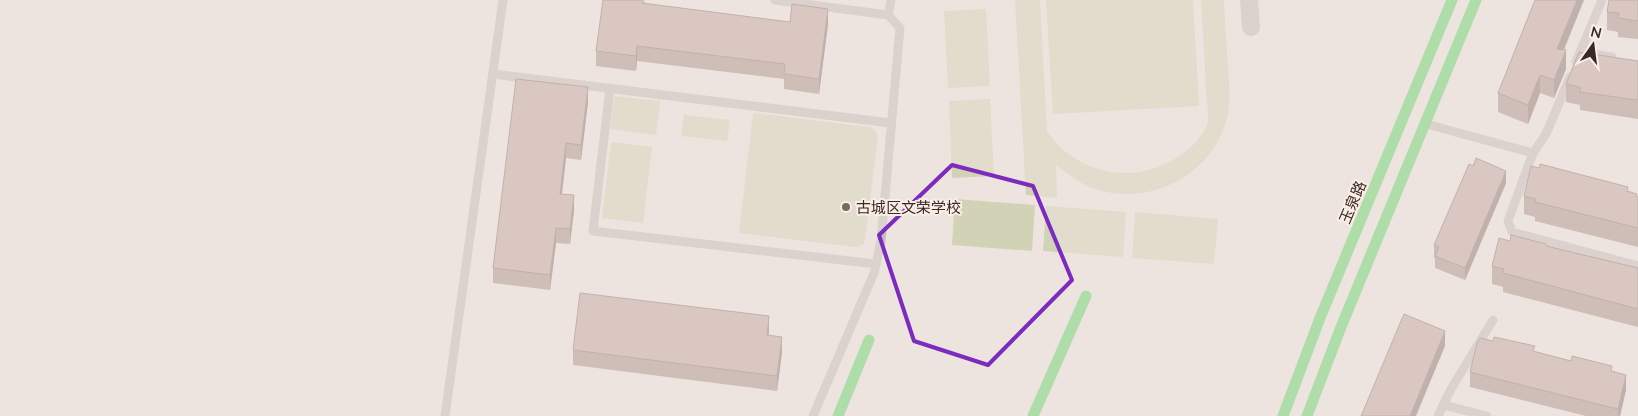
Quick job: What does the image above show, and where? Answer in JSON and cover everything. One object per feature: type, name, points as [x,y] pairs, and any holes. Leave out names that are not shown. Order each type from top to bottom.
[{"type":"main road","name":"玉泉路","points":[[1282,416],[1320,318],[1452,0]]},
{"type":"main road","points":[[1307,416],[1341,327],[1476,0]]},
{"type":"main road","points":[[1033,416],[1086,296]]},
{"type":"main road","points":[[838,416],[869,340]]},
{"type":"street","points":[[1250,0],[1251,27]]},
{"type":"lane","points":[[445,416],[503,0]]},
{"type":"lane","points":[[775,0],[888,15],[900,28],[881,241],[874,273],[813,416]]},
{"type":"lane","points":[[888,15],[890,0]]},
{"type":"lane","points":[[1602,0],[1546,134],[1533,153],[1508,221],[1512,232],[1638,266]]},
{"type":"lane","points":[[1580,52],[1619,58]]},
{"type":"lane","points":[[493,74],[891,123]]},
{"type":"lane","points":[[610,88],[593,231],[876,264]]},
{"type":"lane","points":[[1426,124],[1533,153]]},
{"type":"lane","points":[[1438,416],[1451,389],[1493,320]]},
{"type":"lane","points":[[1444,405],[1488,416]]},
{"type":"highlighted area","points":[[952,165],[1033,186],[1072,280],[988,365],[914,341],[879,235]]},
{"type":"green space","points":[[1015,0],[1040,0],[1047,132],[1057,144],[1081,162],[1094,168],[1122,173],[1150,170],[1163,165],[1190,148],[1204,130],[1208,122],[1208,115],[1201,0],[1224,0],[1229,105],[1220,138],[1208,156],[1194,170],[1176,182],[1137,194],[1095,189],[1079,182],[1056,165],[1057,198],[1026,195]]},
{"type":"green space","points":[[1046,0],[1193,0],[1199,106],[1053,114]]},
{"type":"green space","points":[[986,9],[990,86],[948,88],[944,11]]},
{"type":"green space","points":[[614,96],[660,101],[656,135],[610,129]]},
{"type":"green space","points":[[990,99],[994,176],[952,178],[949,101]]},
{"type":"green space","points":[[753,113],[870,127],[875,130],[878,136],[863,245],[855,247],[739,233]]},
{"type":"green space","points":[[684,115],[730,120],[727,141],[681,136]]},
{"type":"green space","points":[[611,142],[652,147],[643,223],[602,218]]},
{"type":"green space","points":[[955,199],[1035,205],[1032,251],[952,245]]},
{"type":"green space","points":[[1046,206],[1126,212],[1123,257],[1043,251]]},
{"type":"green space","points":[[1135,212],[1218,219],[1214,264],[1132,258]]},
{"type":"building","points":[[603,0],[643,0],[642,3],[790,22],[792,4],[828,9],[819,79],[784,74],[785,64],[637,46],[636,56],[596,51]]},
{"type":"building","points":[[1535,0],[1577,0],[1557,49],[1566,50],[1554,80],[1540,75],[1528,105],[1498,93]]},
{"type":"building","points":[[1609,0],[1638,0],[1638,21],[1618,18],[1619,13],[1607,12]]},
{"type":"building","points":[[1579,52],[1638,61],[1638,100],[1580,92],[1580,87],[1566,84]]},
{"type":"building","points":[[516,79],[588,87],[581,145],[566,143],[560,194],[574,195],[570,229],[556,228],[550,275],[493,268]]},
{"type":"building","points":[[1476,158],[1506,171],[1465,268],[1435,256],[1439,247],[1434,245],[1469,164],[1473,166]]},
{"type":"building","points":[[1540,164],[1628,187],[1627,191],[1637,194],[1636,196],[1638,197],[1638,228],[1535,202],[1536,199],[1524,196],[1531,166],[1539,168]]},
{"type":"building","points":[[1511,235],[1546,244],[1546,246],[1638,268],[1638,309],[1503,273],[1504,269],[1492,266],[1499,238],[1510,241]]},
{"type":"building","points":[[580,293],[769,316],[767,335],[782,337],[777,376],[573,350]]},
{"type":"building","points":[[1404,314],[1445,331],[1410,416],[1361,416]]},
{"type":"building","points":[[1494,337],[1535,346],[1533,351],[1571,361],[1572,356],[1612,366],[1611,371],[1626,375],[1618,409],[1470,372],[1480,338],[1493,341]]},
{"type":"traffic: fast","points":[[1283,416],[1320,318],[1452,0]]},
{"type":"traffic: fast","points":[[1307,416],[1341,327],[1476,0]]},
{"type":"traffic: fast","points":[[1033,416],[1086,296]]},
{"type":"traffic: fast","points":[[838,416],[869,340]]},
{"type":"place","name":"古城区文荣学校","points":[[846,207]]}]
